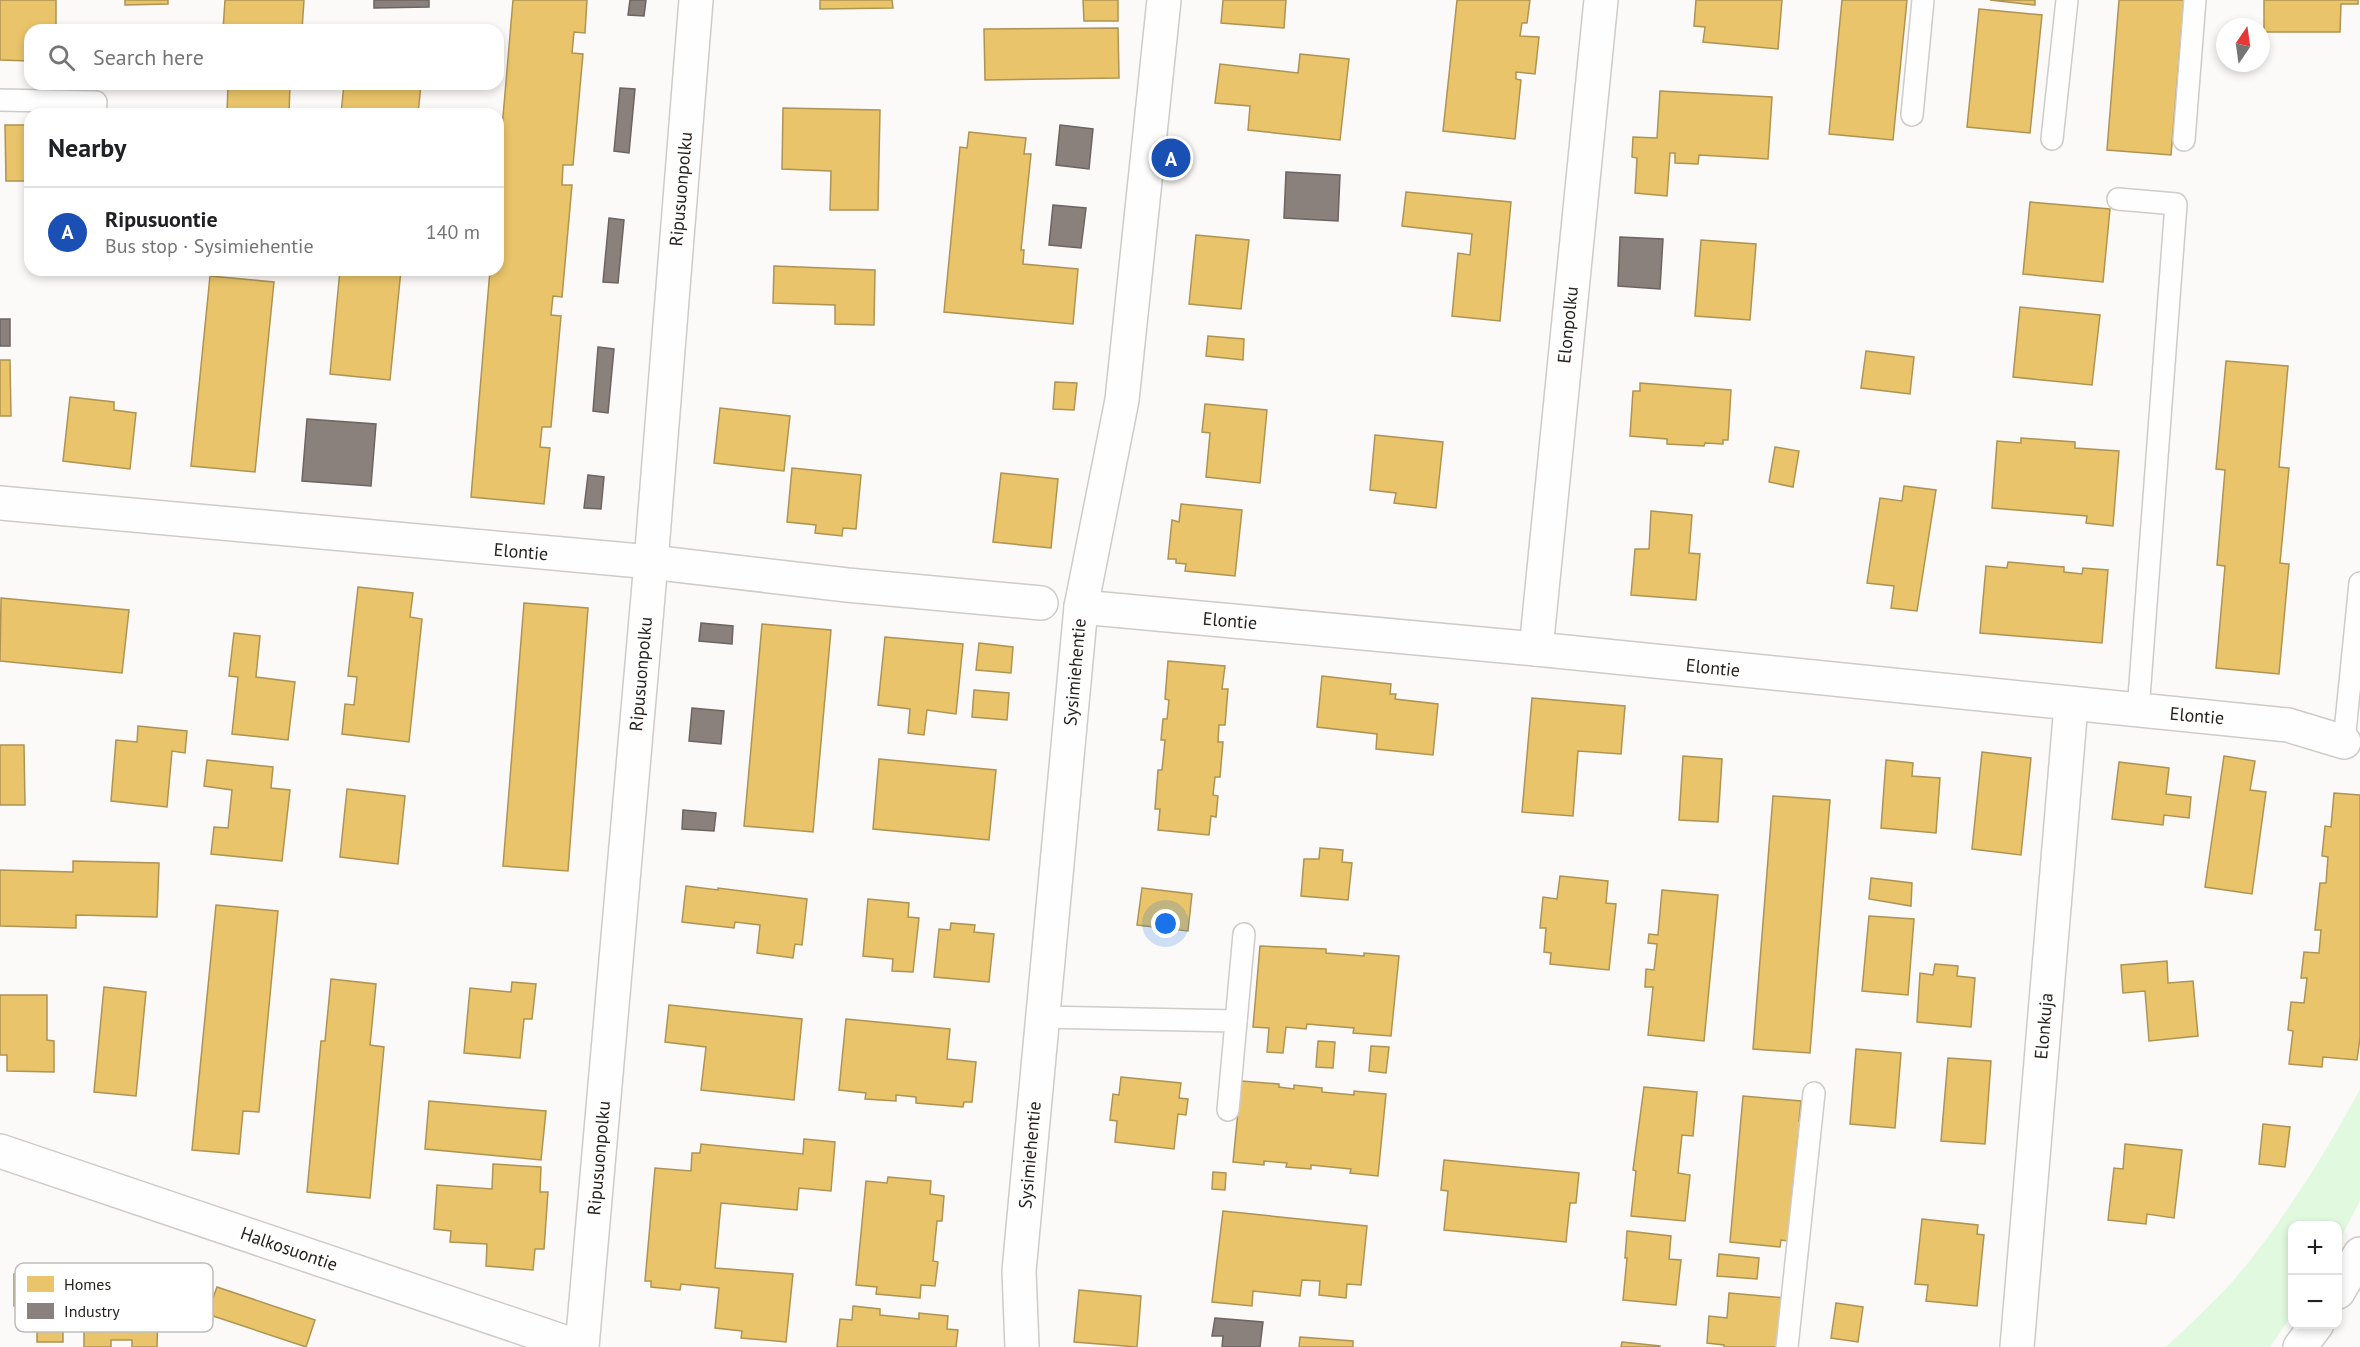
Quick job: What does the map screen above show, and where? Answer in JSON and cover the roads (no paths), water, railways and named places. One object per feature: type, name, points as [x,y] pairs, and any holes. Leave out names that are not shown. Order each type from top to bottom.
[{"type":"main road","name":"Ripusuonpolku","points":[[580,1347],[651,562],[696,0]]},
{"type":"main road","name":"Sysimiehentie","points":[[1022,1347],[1019,1271],[1081,607],[1122,400],[1164,0]]},
{"type":"main road","name":"Elonpolku","points":[[1536,649],[1601,0]]},
{"type":"main road","name":"Elontie","points":[[0,503],[651,562],[847,585],[1041,603]]},
{"type":"main road","name":"Elontie","points":[[1081,607],[1536,649],[2072,705],[2288,725],[2344,742]]},
{"type":"main road","name":"Elonkuja","points":[[2017,1347],[2072,705]]},
{"type":"main road","name":"Halkosuontie","points":[[0,1152],[580,1347]]},
{"type":"main road","points":[[2342,1284],[2360,1254]]},
{"type":"main road","points":[[2300,1347],[2313,1329]]},
{"type":"lane","points":[[1912,115],[1923,0]]},
{"type":"lane","points":[[2052,139],[2067,0]]},
{"type":"lane","points":[[2184,140],[2195,0]]},
{"type":"lane","points":[[0,100],[96,102],[96,108]]},
{"type":"lane","points":[[2118,199],[2176,204],[2138,711]]},
{"type":"lane","points":[[2344,742],[2360,583]]},
{"type":"lane","points":[[1228,1110],[1244,934]]},
{"type":"lane","points":[[1042,1017],[1236,1021]]},
{"type":"lane","points":[[1787,1347],[1814,1093]]},
{"type":"place","name":"Ripusuontie","points":[[1171,158]]}]
